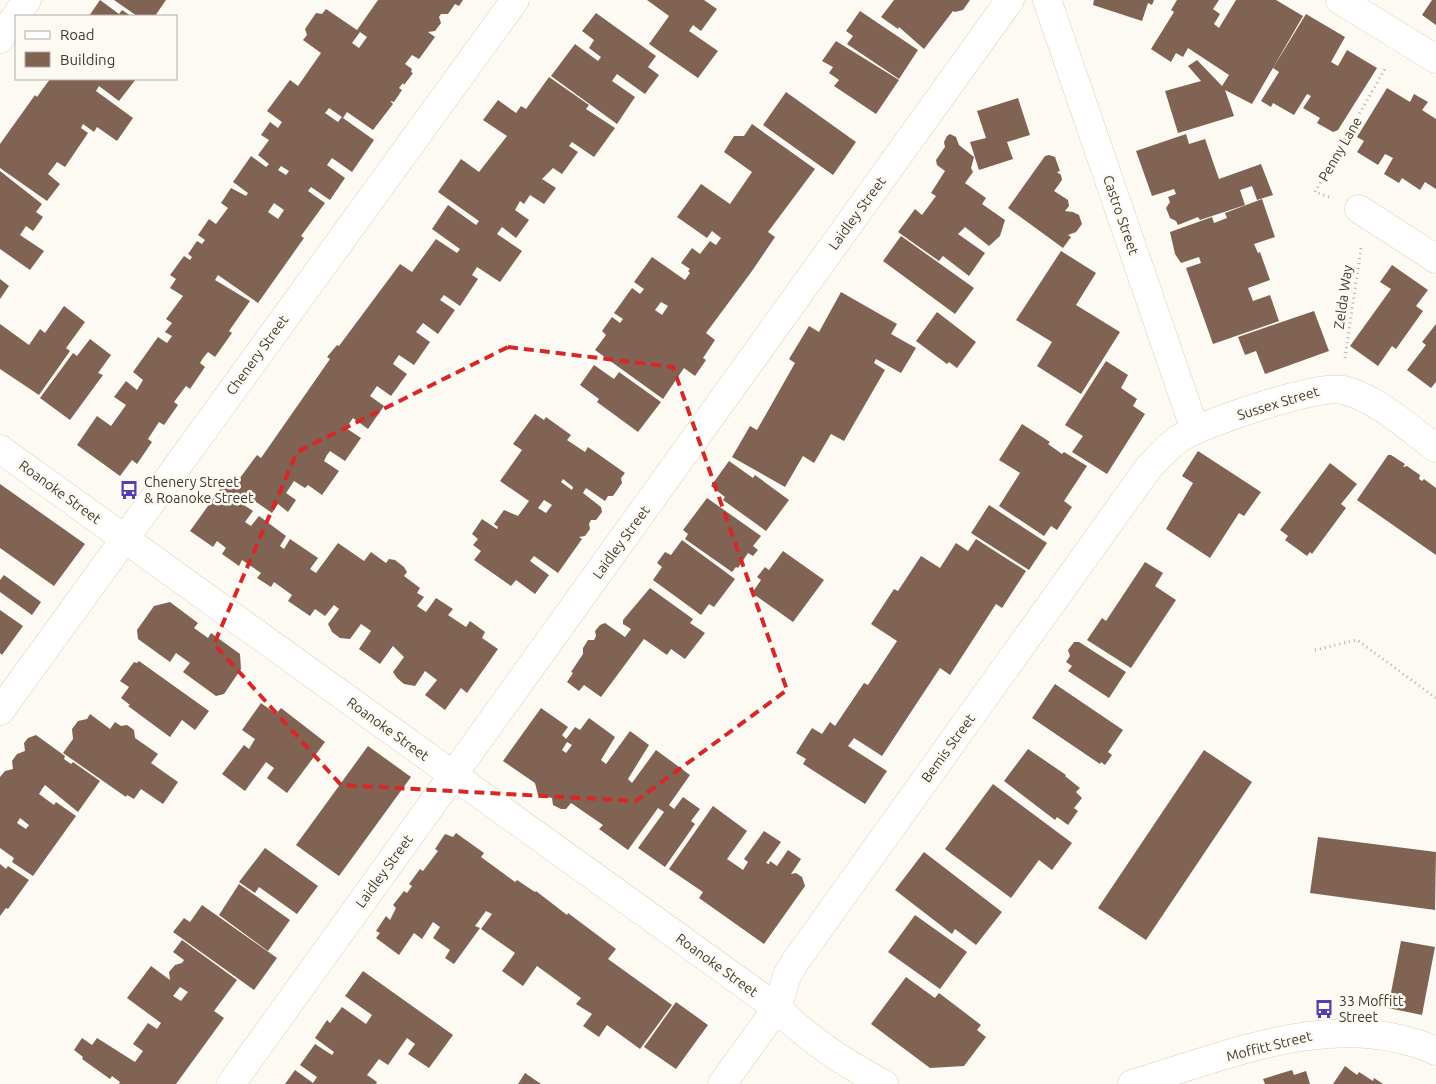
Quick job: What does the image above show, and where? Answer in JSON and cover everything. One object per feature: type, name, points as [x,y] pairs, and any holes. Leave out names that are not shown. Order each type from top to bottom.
[{"type":"street","points":[[17,15],[27,0]]},
{"type":"street","name":"Chenery Street","points":[[0,711],[123,538],[515,0]]},
{"type":"street","name":"Laidley Street","points":[[232,1084],[1010,0]]},
{"type":"street","name":"Castro Street","points":[[1046,0],[1195,430]]},
{"type":"street","points":[[1340,0],[1436,58]]},
{"type":"street","points":[[0,40],[15,18]]},
{"type":"street","points":[[1359,209],[1436,259]]},
{"type":"street","name":"Sussex Street","points":[[1195,430],[1303,393],[1324,388],[1340,389],[1357,394],[1370,401],[1436,448]]},
{"type":"street","name":"Bemis Street","points":[[722,1084],[777,1008],[787,976],[794,962],[1149,467],[1164,451],[1195,430]]},
{"type":"street","name":"Roanoke Street","points":[[0,449],[777,1008]]},
{"type":"street","points":[[777,1008],[799,1030],[821,1047],[884,1084]]},
{"type":"street","name":"Moffitt Street","points":[[1132,1084],[1280,1040],[1316,1034],[1349,1032],[1383,1035],[1415,1042],[1436,1051]]},
{"type":"path","name":"Penny Lane","points":[[1359,209],[1315,192],[1403,38]]},
{"type":"path","name":"Zelda Way","points":[[1340,389],[1364,233],[1359,209]]},
{"type":"path","points":[[1315,650],[1357,640],[1436,698]]},
{"type":"highlighted area","points":[[508,347],[673,367],[787,690],[636,801],[341,785],[214,644],[297,452]]},
{"type":"building","points":[[100,0],[119,14],[122,10],[130,15],[90,15]]},
{"type":"building","points":[[114,0],[166,0],[156,15],[136,15]]},
{"type":"building","points":[[378,0],[463,0],[459,6],[455,4],[448,14],[441,14],[439,17],[441,23],[435,31],[428,32],[435,37],[419,59],[412,55],[405,64],[412,69],[411,72],[413,73],[404,85],[403,83],[399,88],[402,90],[394,102],[390,101],[393,104],[373,130],[347,112],[343,118],[374,140],[352,172],[332,158],[327,165],[345,178],[330,200],[311,187],[308,191],[325,203],[301,236],[304,238],[258,303],[218,275],[215,280],[250,301],[229,331],[232,333],[215,357],[208,352],[203,358],[200,363],[205,367],[190,389],[186,386],[174,402],[178,405],[164,425],[159,422],[148,439],[152,442],[137,464],[132,460],[120,476],[77,445],[97,416],[111,426],[126,405],[114,397],[126,381],[137,390],[143,380],[133,372],[158,337],[167,343],[172,336],[165,332],[172,323],[166,319],[183,296],[170,288],[176,279],[170,275],[184,256],[190,260],[192,257],[188,254],[197,241],[202,244],[205,240],[198,235],[209,219],[216,224],[228,208],[221,203],[231,188],[246,196],[248,193],[233,182],[251,156],[266,167],[269,164],[258,155],[269,140],[261,135],[270,122],[278,128],[282,122],[267,111],[290,80],[298,86],[321,53],[303,40],[307,35],[305,29],[316,13],[322,14],[326,9],[357,30]],"holes":[[[360,32],[367,37],[359,48],[352,43]],[[329,108],[342,117],[338,122],[325,113]],[[281,166],[289,171],[286,175],[278,170]],[[274,203],[284,210],[278,219],[268,212]]]},
{"type":"building","points":[[647,0],[704,0],[717,9],[701,31],[693,25],[689,31],[718,51],[698,78],[649,44],[669,16]]},
{"type":"building","points":[[894,0],[970,0],[963,10],[953,11],[924,49],[899,27],[898,29],[881,17]]},
{"type":"building","points":[[1094,0],[1154,0],[1152,5],[1148,3],[1142,21],[1093,5]]},
{"type":"building","points":[[1177,0],[1219,0],[1213,9],[1220,14],[1214,24],[1219,28],[1236,0],[1276,0],[1303,16],[1252,104],[1225,90],[1234,116],[1178,133],[1165,91],[1201,81],[1188,66],[1197,60],[1222,86],[1229,75],[1188,48],[1183,57],[1176,53],[1171,62],[1151,49],[1174,12],[1171,10]]},
{"type":"building","points":[[1432,0],[1436,0],[1436,25],[1422,15]]},
{"type":"building","points":[[860,11],[918,50],[899,79],[847,44],[853,36],[846,31]]},
{"type":"building","points":[[596,13],[656,56],[648,67],[659,75],[645,94],[617,74],[612,81],[635,97],[617,124],[551,76],[575,44],[598,61],[601,57],[589,48],[594,40],[582,31]]},
{"type":"building","points":[[1306,14],[1345,37],[1331,62],[1338,66],[1347,50],[1377,68],[1338,130],[1333,132],[1317,123],[1320,118],[1303,108],[1311,96],[1307,94],[1294,115],[1273,103],[1271,107],[1261,101],[1279,72],[1273,68]]},
{"type":"building","points":[[836,41],[899,80],[876,114],[834,86],[839,80],[829,73],[833,67],[822,61]]},
{"type":"building","points":[[549,77],[589,105],[586,109],[615,128],[594,157],[572,142],[569,146],[578,152],[562,174],[553,168],[542,179],[556,188],[544,204],[530,195],[524,204],[520,201],[515,210],[529,220],[516,238],[502,227],[497,234],[522,251],[500,282],[477,267],[472,275],[478,279],[460,306],[444,295],[440,300],[455,310],[438,334],[423,323],[416,332],[430,342],[414,365],[399,355],[396,359],[393,364],[407,374],[391,396],[377,386],[370,396],[384,406],[368,429],[353,418],[346,428],[361,438],[345,461],[330,451],[327,455],[324,461],[339,471],[322,495],[308,485],[305,488],[294,481],[286,493],[296,500],[288,512],[278,504],[272,513],[243,493],[238,501],[253,511],[245,522],[251,526],[259,516],[286,536],[280,546],[284,549],[290,539],[318,558],[310,569],[316,573],[338,543],[364,561],[371,552],[386,563],[389,559],[395,560],[407,572],[404,576],[420,588],[417,593],[424,597],[417,606],[426,612],[436,598],[453,609],[448,615],[466,627],[470,621],[485,632],[482,638],[498,649],[467,693],[461,688],[445,710],[425,695],[437,680],[425,671],[415,686],[404,684],[397,678],[393,672],[404,657],[393,646],[380,664],[359,649],[371,631],[367,628],[361,624],[350,639],[340,638],[332,632],[328,624],[339,609],[334,605],[325,616],[315,609],[310,616],[288,601],[292,595],[274,582],[271,587],[257,578],[261,573],[242,560],[239,566],[222,554],[226,548],[217,541],[213,547],[190,531],[226,481],[234,486],[257,455],[261,458],[330,359],[327,357],[337,345],[339,346],[400,264],[412,272],[436,239],[457,253],[460,249],[432,229],[448,205],[476,225],[479,221],[438,192],[461,159],[479,172],[507,136],[483,120],[498,100],[516,113],[521,106],[526,109]]},
{"type":"building","points":[[49,80],[135,80],[119,101],[99,86],[96,91],[133,118],[117,141],[97,127],[94,132],[83,124],[81,128],[88,133],[65,167],[57,162],[48,174],[60,184],[47,201],[0,168],[0,144],[35,95],[37,97]]},
{"type":"building","points":[[1387,88],[1410,102],[1414,94],[1428,102],[1422,110],[1436,119],[1436,189],[1425,182],[1420,190],[1402,178],[1399,183],[1384,174],[1393,158],[1385,154],[1378,165],[1357,152],[1364,141],[1357,137]]},
{"type":"building","points":[[786,92],[856,142],[833,175],[763,125]]},
{"type":"building","points":[[1018,98],[1030,135],[1007,142],[1013,159],[979,170],[970,142],[986,138],[977,111]]},
{"type":"building","points":[[752,124],[815,169],[768,232],[775,237],[706,333],[715,340],[703,358],[706,360],[695,376],[684,368],[663,399],[595,350],[606,335],[602,331],[612,317],[620,323],[623,319],[614,313],[632,288],[640,294],[644,289],[634,282],[652,257],[685,280],[690,273],[688,271],[690,269],[681,263],[692,248],[700,254],[710,241],[716,245],[721,238],[712,231],[707,238],[677,217],[701,184],[730,204],[752,172],[724,152],[734,136],[744,136]],"holes":[[[661,302],[668,306],[662,315],[655,310]]]},
{"type":"building","points":[[950,134],[956,137],[959,145],[974,157],[971,168],[973,172],[965,183],[986,198],[982,204],[1005,220],[1000,236],[989,246],[965,227],[958,234],[985,253],[969,276],[943,256],[939,261],[898,232],[915,209],[922,215],[936,196],[931,193],[945,171],[937,165],[936,160],[945,147],[944,142]]},
{"type":"building","points":[[1186,134],[1189,144],[1205,139],[1219,179],[1261,164],[1273,195],[1257,200],[1252,186],[1240,190],[1245,205],[1200,220],[1198,217],[1178,225],[1176,221],[1170,218],[1166,208],[1170,202],[1168,197],[1176,194],[1174,189],[1152,196],[1136,151]]},
{"type":"building","points":[[1045,156],[1055,157],[1060,171],[1057,172],[1061,175],[1062,180],[1054,191],[1068,200],[1069,206],[1065,211],[1079,215],[1082,224],[1076,232],[1068,235],[1071,237],[1063,248],[1008,208]]},
{"type":"building","points":[[0,171],[42,204],[36,212],[43,217],[33,231],[26,226],[20,235],[44,251],[30,270],[0,249]]},
{"type":"building","points":[[1262,199],[1275,237],[1254,244],[1258,253],[1260,252],[1270,280],[1248,288],[1253,301],[1270,295],[1279,321],[1213,344],[1186,268],[1201,263],[1199,257],[1181,263],[1175,254],[1170,232],[1212,217],[1214,223],[1227,218],[1225,213]]},
{"type":"building","points":[[901,236],[974,288],[955,314],[883,261]]},
{"type":"building","points":[[1061,251],[1096,273],[1076,305],[1120,332],[1081,394],[1037,366],[1052,342],[1016,320]]},
{"type":"building","points":[[1392,265],[1428,290],[1416,306],[1423,311],[1396,349],[1392,346],[1378,366],[1350,346],[1391,289],[1380,282]]},
{"type":"building","points":[[0,279],[9,286],[0,299]]},
{"type":"building","points":[[841,292],[897,324],[891,334],[916,348],[901,373],[876,359],[874,363],[885,370],[844,441],[831,434],[814,463],[803,456],[785,487],[732,457],[750,426],[757,430],[795,363],[789,359],[809,326],[819,332]]},
{"type":"building","points":[[64,306],[85,322],[66,348],[70,351],[39,395],[0,369],[0,324],[29,345],[40,329],[45,333]]},
{"type":"building","points":[[1314,311],[1329,351],[1265,374],[1256,351],[1245,355],[1238,337]]},
{"type":"building","points":[[937,312],[976,342],[957,368],[949,362],[947,364],[916,341]]},
{"type":"building","points":[[1436,324],[1436,382],[1431,388],[1407,370],[1426,345],[1422,342]]},
{"type":"building","points":[[90,339],[111,355],[98,373],[103,375],[70,420],[40,398],[73,353],[77,356]]},
{"type":"building","points":[[1106,361],[1128,375],[1121,388],[1137,399],[1133,406],[1145,414],[1107,474],[1072,452],[1083,436],[1065,425]]},
{"type":"building","points":[[594,365],[614,379],[619,372],[661,402],[638,432],[597,402],[599,399],[580,385]]},
{"type":"building","points":[[535,414],[544,420],[546,417],[571,435],[567,440],[585,452],[588,447],[625,473],[621,478],[622,483],[613,496],[608,496],[605,501],[586,488],[583,493],[601,507],[602,512],[596,520],[591,520],[589,524],[590,529],[585,536],[579,537],[582,539],[558,573],[534,556],[530,561],[549,575],[535,594],[516,580],[511,586],[474,560],[481,551],[473,545],[478,539],[472,534],[482,519],[497,529],[498,527],[494,524],[504,510],[518,516],[529,501],[500,481],[522,450],[513,444]],"holes":[[[563,479],[573,487],[572,490],[561,482]],[[544,500],[552,505],[546,513],[538,508]]]},
{"type":"building","points":[[1022,424],[1050,442],[1048,444],[1062,454],[1064,452],[1087,466],[1064,501],[1072,507],[1057,530],[1051,526],[1044,536],[999,506],[1020,473],[999,460]]},
{"type":"building","points":[[1198,451],[1261,492],[1244,516],[1239,513],[1210,558],[1166,529],[1193,483],[1182,476]]},
{"type":"building","points":[[1388,455],[1405,464],[1403,467],[1407,466],[1420,475],[1419,479],[1422,481],[1424,479],[1436,488],[1436,555],[1357,500]]},
{"type":"building","points":[[729,461],[753,478],[755,475],[789,500],[766,531],[723,500],[725,497],[711,486]]},
{"type":"building","points":[[1330,463],[1357,484],[1341,504],[1346,508],[1312,554],[1310,552],[1307,556],[1285,540],[1288,536],[1280,530]]},
{"type":"building","points":[[0,484],[85,544],[54,586],[0,548]]},
{"type":"building","points":[[707,498],[761,536],[753,546],[758,550],[753,556],[748,553],[738,568],[736,567],[732,572],[685,539],[688,534],[683,530]]},
{"type":"building","points":[[989,505],[1047,543],[1029,570],[971,533]]},
{"type":"building","points":[[976,539],[1026,571],[1002,608],[996,604],[950,675],[940,668],[882,756],[854,738],[848,746],[887,771],[865,804],[803,764],[806,759],[796,753],[812,728],[822,734],[830,722],[835,726],[864,683],[868,685],[897,641],[871,624],[894,589],[898,591],[921,556],[940,568],[956,543],[968,551]]},
{"type":"building","points":[[682,540],[735,579],[714,607],[709,604],[701,615],[653,580],[662,567],[657,563],[665,552],[671,555]]},
{"type":"building","points":[[783,551],[824,580],[793,622],[752,593],[761,580],[757,577],[765,567],[769,570]]},
{"type":"building","points":[[1145,562],[1163,573],[1155,586],[1176,600],[1131,668],[1087,640],[1102,618],[1106,621]]},
{"type":"building","points":[[4,575],[41,602],[32,615],[0,592],[0,580]]},
{"type":"building","points":[[650,588],[693,619],[690,623],[705,633],[685,659],[671,649],[667,655],[644,639],[601,697],[584,685],[579,691],[567,682],[583,654],[583,648],[588,640],[594,640],[596,636],[595,631],[600,625],[605,623],[625,637],[631,629],[623,624],[623,620]]},
{"type":"building","points":[[170,602],[198,623],[194,628],[208,638],[211,633],[240,654],[241,669],[224,694],[216,696],[183,672],[190,663],[176,653],[170,662],[138,639],[137,630],[154,606]]},
{"type":"building","points":[[0,610],[23,626],[2,655],[0,653]]},
{"type":"building","points":[[1074,642],[1079,642],[1126,672],[1109,698],[1068,671],[1072,666],[1066,662],[1070,656],[1068,650]]},
{"type":"building","points":[[139,661],[209,711],[195,730],[182,720],[170,737],[128,706],[130,705],[121,698],[129,687],[120,681],[134,662],[137,663]]},
{"type":"building","points":[[1055,684],[1123,730],[1108,752],[1112,755],[1105,765],[1101,762],[1100,764],[1032,718]]},
{"type":"building","points":[[261,703],[276,714],[281,708],[325,742],[287,793],[267,778],[274,768],[266,762],[245,791],[222,774],[244,745],[249,749],[255,739],[242,730]]},
{"type":"building","points":[[541,708],[568,727],[562,735],[566,739],[575,727],[580,730],[589,718],[615,737],[601,760],[606,764],[630,731],[649,745],[628,779],[632,783],[656,750],[690,775],[669,805],[674,809],[683,797],[700,809],[691,821],[695,824],[665,867],[638,848],[664,812],[658,808],[628,850],[599,829],[603,825],[571,803],[566,809],[561,809],[553,805],[552,798],[538,795],[535,783],[503,761]],"holes":[[[567,742],[572,745],[566,753],[562,750]]]},
{"type":"building","points":[[90,714],[110,729],[115,722],[121,726],[127,725],[134,730],[135,738],[158,754],[151,763],[178,782],[163,804],[141,789],[134,799],[127,795],[126,797],[63,753],[73,739],[72,729],[78,721],[87,719]]},
{"type":"building","points":[[36,735],[65,756],[64,759],[71,764],[73,762],[100,781],[78,812],[45,785],[42,789],[39,794],[54,805],[56,802],[76,816],[33,876],[12,862],[14,858],[0,848],[0,777],[5,771],[13,769],[12,761],[17,754],[25,751],[24,743],[28,738]],"holes":[[[20,818],[29,825],[26,829],[17,823]]]},
{"type":"building","points":[[368,746],[411,777],[339,876],[296,845]]},
{"type":"building","points":[[1028,749],[1066,775],[1080,788],[1076,792],[1082,798],[1074,808],[1078,811],[1068,825],[1057,817],[1055,820],[1004,781]]},
{"type":"building","points":[[1204,750],[1252,782],[1146,940],[1098,908]]},
{"type":"building","points":[[993,784],[1072,843],[1052,870],[1039,860],[1011,898],[945,849]]},
{"type":"building","points":[[713,806],[747,831],[727,859],[743,870],[748,862],[744,859],[764,831],[781,842],[766,863],[769,864],[770,861],[777,866],[788,850],[801,859],[791,874],[796,873],[802,877],[805,886],[764,944],[699,898],[703,892],[669,869]]},
{"type":"building","points":[[456,833],[484,853],[481,857],[515,882],[517,880],[536,891],[616,949],[608,959],[672,1005],[640,1049],[607,1025],[599,1037],[583,1026],[592,1014],[576,1004],[581,998],[537,966],[523,986],[502,971],[515,953],[481,929],[492,914],[486,911],[475,926],[480,928],[454,964],[445,958],[450,950],[433,938],[440,927],[433,922],[422,939],[414,933],[399,955],[376,938],[380,933],[376,931],[386,916],[390,920],[396,908],[393,905],[404,891],[407,893],[412,886],[409,884],[420,869],[423,871],[438,851],[435,849],[445,834],[453,837]]},
{"type":"building","points":[[1318,837],[1436,852],[1435,910],[1310,893]]},
{"type":"building","points":[[265,848],[318,886],[297,914],[259,887],[255,893],[239,882]]},
{"type":"building","points":[[924,852],[1002,912],[976,945],[955,929],[952,934],[895,890]]},
{"type":"building","points":[[0,864],[6,869],[8,866],[29,880],[8,909],[6,908],[0,916]]},
{"type":"building","points":[[239,884],[290,920],[268,951],[219,915]]},
{"type":"building","points":[[202,905],[277,958],[254,990],[173,932],[184,918],[190,922]]},
{"type":"building","points":[[915,915],[967,952],[940,989],[888,952]]},
{"type":"building","points":[[182,940],[237,980],[214,1011],[224,1018],[176,1084],[119,1084],[120,1082],[112,1076],[110,1079],[82,1059],[83,1057],[74,1050],[82,1038],[92,1045],[97,1038],[135,1062],[143,1051],[133,1044],[148,1023],[157,1029],[161,1023],[127,998],[151,966],[170,980],[169,972],[175,965],[182,963],[184,960],[173,952]],"holes":[[[180,987],[188,992],[181,1001],[173,996]]]},
{"type":"building","points":[[1401,941],[1435,947],[1422,1015],[1388,1008]]},
{"type":"building","points":[[363,971],[453,1035],[429,1068],[408,1054],[415,1044],[407,1038],[388,1065],[379,1059],[367,1075],[377,1082],[376,1084],[285,1084],[295,1070],[313,1083],[317,1077],[300,1065],[315,1044],[332,1055],[334,1052],[315,1038],[327,1020],[330,1023],[342,1007],[366,1024],[372,1015],[345,996]]},
{"type":"building","points":[[906,977],[935,998],[939,993],[981,1025],[977,1030],[986,1037],[964,1066],[930,1068],[871,1024]]},
{"type":"building","points":[[676,1002],[708,1025],[676,1069],[644,1047]]},
{"type":"building","points":[[1345,1066],[1357,1075],[1359,1072],[1373,1081],[1374,1078],[1383,1084],[1333,1084]]},
{"type":"building","points":[[1292,1070],[1294,1075],[1306,1071],[1310,1084],[1265,1084],[1263,1079]]},
{"type":"building","points":[[525,1073],[541,1084],[518,1084]]},
{"type":"place","name":"Chenery Street & Roanoke Street","points":[[129,490]]},
{"type":"place","name":"33 Moffitt Street","points":[[1324,1009]]}]
